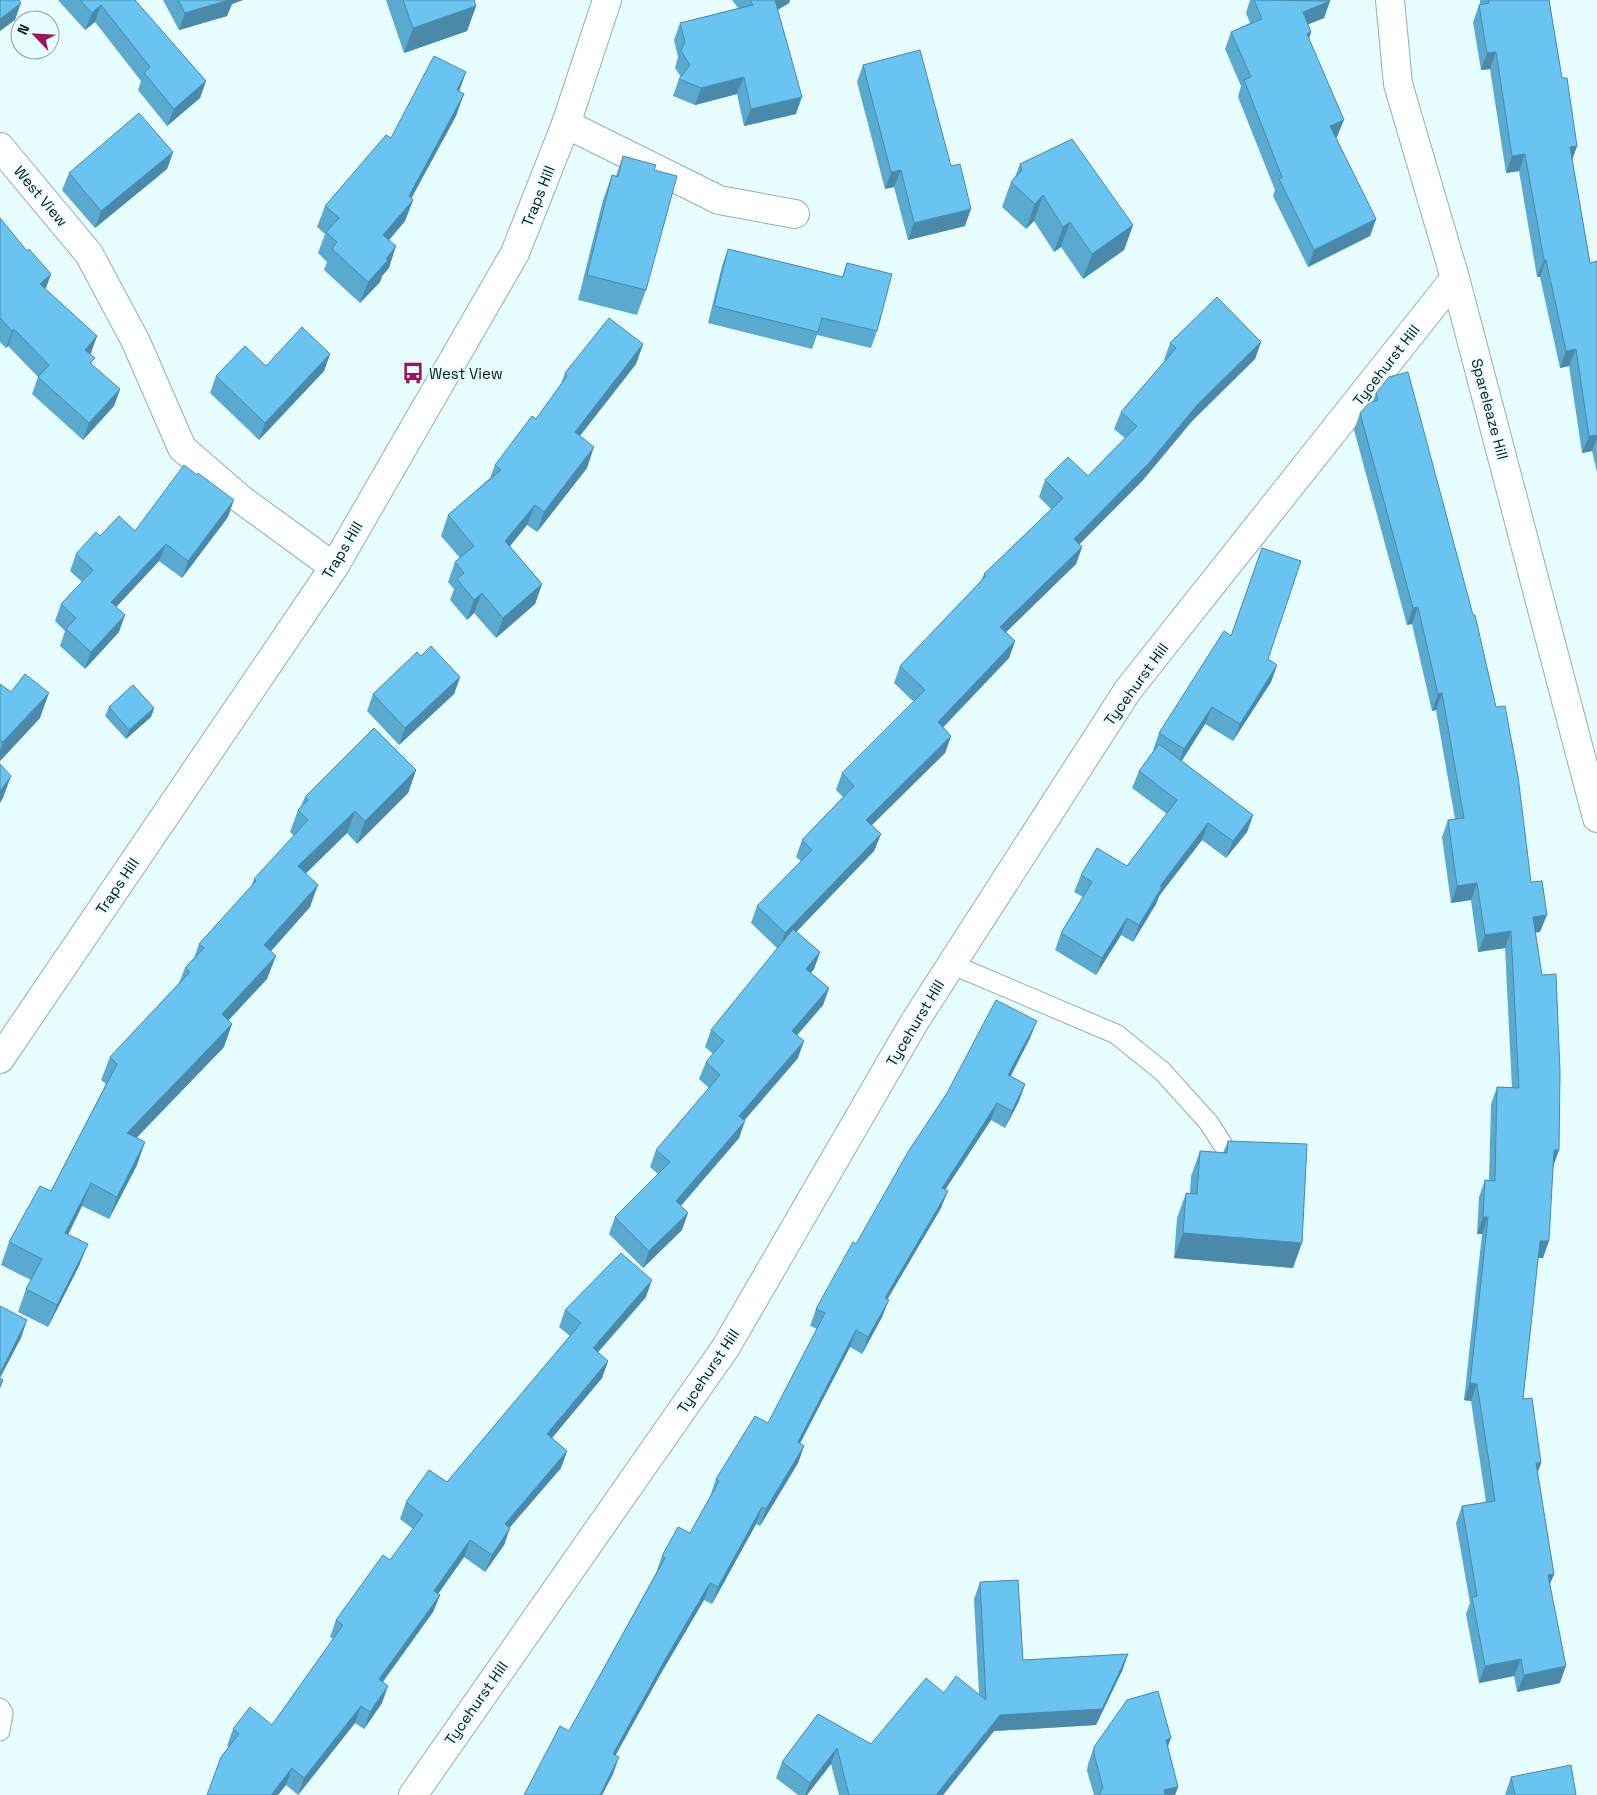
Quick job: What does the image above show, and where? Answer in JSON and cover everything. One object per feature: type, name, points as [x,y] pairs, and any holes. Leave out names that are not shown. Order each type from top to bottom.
[{"type":"street","name":"Traps Hill","points":[[0,1058],[334,566],[515,253],[566,124],[607,0]]},
{"type":"street","name":"Spareleaze Hill","points":[[1390,0],[1398,84],[1455,278],[1597,818]]},
{"type":"street","points":[[566,124],[719,200],[795,214]]},
{"type":"street","name":"West View","points":[[0,147],[89,254],[136,342],[182,448],[242,500],[334,566]]},
{"type":"street","name":"Tycehurst Hill","points":[[414,1795],[726,1347],[915,1021],[1128,690],[1455,278]]},
{"type":"lane","points":[[951,964],[1116,1034],[1162,1071],[1209,1123],[1223,1145]]},
{"type":"lane","points":[[0,1708],[4,1713],[0,1731]]},
{"type":"building","points":[[0,0],[19,0],[21,3],[0,19]]},
{"type":"building","points":[[80,0],[135,0],[206,81],[174,109],[144,73],[150,67],[101,5],[92,13]]},
{"type":"building","points":[[178,0],[229,0],[185,13]]},
{"type":"building","points":[[403,0],[474,0],[476,6],[413,28]]},
{"type":"building","points":[[750,0],[775,0],[802,97],[751,109],[744,77],[701,88],[679,79],[690,65],[681,51],[685,42],[680,23],[753,5]]},
{"type":"building","points":[[1254,0],[1330,1],[1303,12],[1311,32],[1307,34],[1344,120],[1330,126],[1376,219],[1314,250],[1279,179],[1282,177],[1244,80],[1251,77],[1231,32],[1262,19]]},
{"type":"building","points":[[1488,0],[1549,0],[1562,78],[1567,78],[1577,146],[1570,147],[1590,263],[1597,261],[1597,435],[1589,436],[1576,349],[1566,351],[1546,260],[1544,260],[1525,154],[1512,156],[1496,52],[1487,53],[1479,5],[1489,3]]},
{"type":"building","points":[[920,50],[951,166],[960,164],[971,209],[914,223],[901,170],[891,172],[863,65]]},
{"type":"building","points":[[434,56],[466,72],[457,90],[464,94],[409,196],[413,200],[383,235],[396,246],[386,259],[388,260],[368,282],[332,249],[337,242],[326,232],[339,218],[325,206],[386,135],[391,138]]},
{"type":"building","points":[[139,113],[173,152],[101,211],[69,173]]},
{"type":"building","points":[[1072,139],[1133,225],[1092,254],[1070,222],[1063,227],[1043,195],[1035,204],[1011,182],[1022,170],[1020,164]]},
{"type":"building","points":[[623,156],[656,165],[654,170],[677,176],[646,290],[587,275],[612,175],[618,177]]},
{"type":"building","points":[[0,218],[27,251],[29,249],[51,274],[40,284],[97,336],[85,350],[95,358],[90,363],[120,389],[89,423],[38,377],[49,365],[14,329],[12,331],[0,318]]},
{"type":"building","points":[[728,249],[843,277],[847,263],[892,274],[877,331],[822,318],[818,332],[714,306]]},
{"type":"building","points":[[1217,297],[1261,342],[1198,404],[1149,463],[1074,539],[1082,547],[1000,627],[1015,641],[938,722],[951,736],[866,820],[881,834],[785,933],[757,906],[812,850],[802,840],[854,786],[842,773],[925,690],[900,666],[986,576],[984,574],[1063,498],[1045,480],[1068,457],[1088,476],[1137,426],[1121,412],[1176,348],[1170,343]]},
{"type":"building","points":[[609,318],[643,344],[575,432],[594,447],[544,512],[535,505],[505,541],[542,584],[503,618],[482,593],[474,600],[457,579],[464,573],[455,562],[474,546],[448,515],[501,470],[495,465],[532,416],[536,419],[567,376],[565,373]]},
{"type":"building","points":[[302,327],[330,354],[265,423],[216,376],[245,346],[266,366]]},
{"type":"building","points":[[1408,372],[1473,615],[1475,615],[1496,707],[1505,706],[1518,776],[1531,882],[1542,881],[1547,915],[1533,917],[1542,975],[1556,974],[1560,1072],[1559,1150],[1554,1150],[1549,1241],[1540,1241],[1523,1399],[1532,1398],[1541,1463],[1536,1463],[1554,1574],[1548,1575],[1566,1666],[1524,1675],[1521,1659],[1485,1666],[1472,1597],[1477,1596],[1462,1506],[1495,1501],[1477,1384],[1470,1383],[1488,1217],[1483,1217],[1485,1180],[1495,1181],[1497,1087],[1519,1088],[1511,931],[1485,935],[1477,883],[1457,886],[1448,820],[1464,818],[1442,693],[1438,694],[1418,607],[1413,608],[1360,413],[1369,403],[1378,400],[1376,393],[1389,377]]},
{"type":"building","points":[[184,465],[234,500],[188,561],[166,544],[111,602],[125,615],[91,652],[66,629],[76,618],[61,604],[93,570],[76,554],[96,532],[100,536],[119,516],[135,531]]},
{"type":"building","points":[[1262,548],[1301,561],[1268,659],[1277,665],[1240,724],[1212,707],[1184,749],[1159,733],[1224,631],[1231,636]]},
{"type":"building","points":[[431,646],[460,677],[405,728],[373,694],[417,652],[421,656]]},
{"type":"building","points":[[25,674],[49,693],[3,742],[0,740],[0,684],[11,692]]},
{"type":"building","points":[[133,685],[154,708],[129,730],[109,707]]},
{"type":"building","points":[[374,728],[416,770],[365,821],[355,811],[298,866],[318,885],[264,945],[276,956],[222,1014],[232,1024],[127,1133],[145,1142],[117,1197],[91,1183],[65,1233],[88,1244],[57,1305],[26,1289],[42,1259],[9,1242],[40,1186],[51,1191],[117,1064],[110,1057],[190,972],[185,968],[204,948],[199,944],[256,881],[254,879],[308,820],[298,810],[308,800],[305,797]]},
{"type":"building","points":[[1159,744],[1253,815],[1233,841],[1208,823],[1160,886],[1162,887],[1139,925],[1127,918],[1102,958],[1061,933],[1092,882],[1081,875],[1097,848],[1127,866],[1177,800],[1139,771]]},
{"type":"building","points":[[0,764],[11,776],[0,791]]},
{"type":"building","points":[[793,929],[820,952],[806,969],[829,988],[792,1031],[804,1041],[739,1116],[745,1121],[676,1201],[688,1213],[649,1251],[615,1217],[670,1162],[656,1150],[720,1075],[706,1062],[724,1041],[711,1030]]},
{"type":"building","points":[[996,1000],[1037,1021],[1008,1075],[1025,1084],[1012,1111],[997,1103],[942,1188],[948,1191],[885,1298],[889,1300],[868,1337],[856,1330],[798,1442],[804,1446],[766,1509],[762,1507],[718,1587],[710,1583],[666,1658],[613,1754],[619,1757],[600,1795],[524,1795],[560,1726],[569,1731],[665,1558],[662,1556],[678,1527],[690,1533],[719,1481],[716,1479],[755,1416],[768,1423],[825,1313],[816,1309],[853,1242],[856,1244],[908,1152],[947,1093]]},
{"type":"building","points":[[1228,1141],[1307,1144],[1302,1243],[1183,1233],[1186,1193],[1197,1194],[1200,1151],[1227,1153]]},
{"type":"building","points":[[621,1253],[652,1280],[593,1348],[608,1361],[547,1434],[567,1451],[505,1524],[510,1528],[492,1555],[470,1540],[434,1591],[440,1595],[379,1679],[388,1686],[370,1712],[361,1706],[304,1778],[292,1768],[271,1795],[207,1795],[221,1757],[239,1734],[233,1729],[250,1707],[272,1725],[343,1625],[336,1620],[383,1555],[390,1560],[423,1515],[406,1502],[429,1470],[447,1482],[581,1323],[565,1310]]},
{"type":"building","points":[[0,1306],[27,1320],[0,1373]]},
{"type":"building","points":[[1018,1580],[1023,1660],[1128,1654],[1102,1709],[1000,1715],[936,1795],[849,1795],[837,1748],[810,1783],[782,1762],[818,1714],[871,1744],[926,1678],[944,1693],[956,1676],[986,1700],[980,1582]]},
{"type":"building","points":[[1158,1691],[1171,1738],[1166,1740],[1178,1787],[1164,1790],[1165,1795],[1099,1795],[1103,1788],[1094,1754],[1094,1747],[1127,1700]]},
{"type":"building","points":[[1571,1765],[1576,1795],[1515,1795],[1511,1777]]},
{"type":"place","name":"West View","points":[[413,373]]}]
